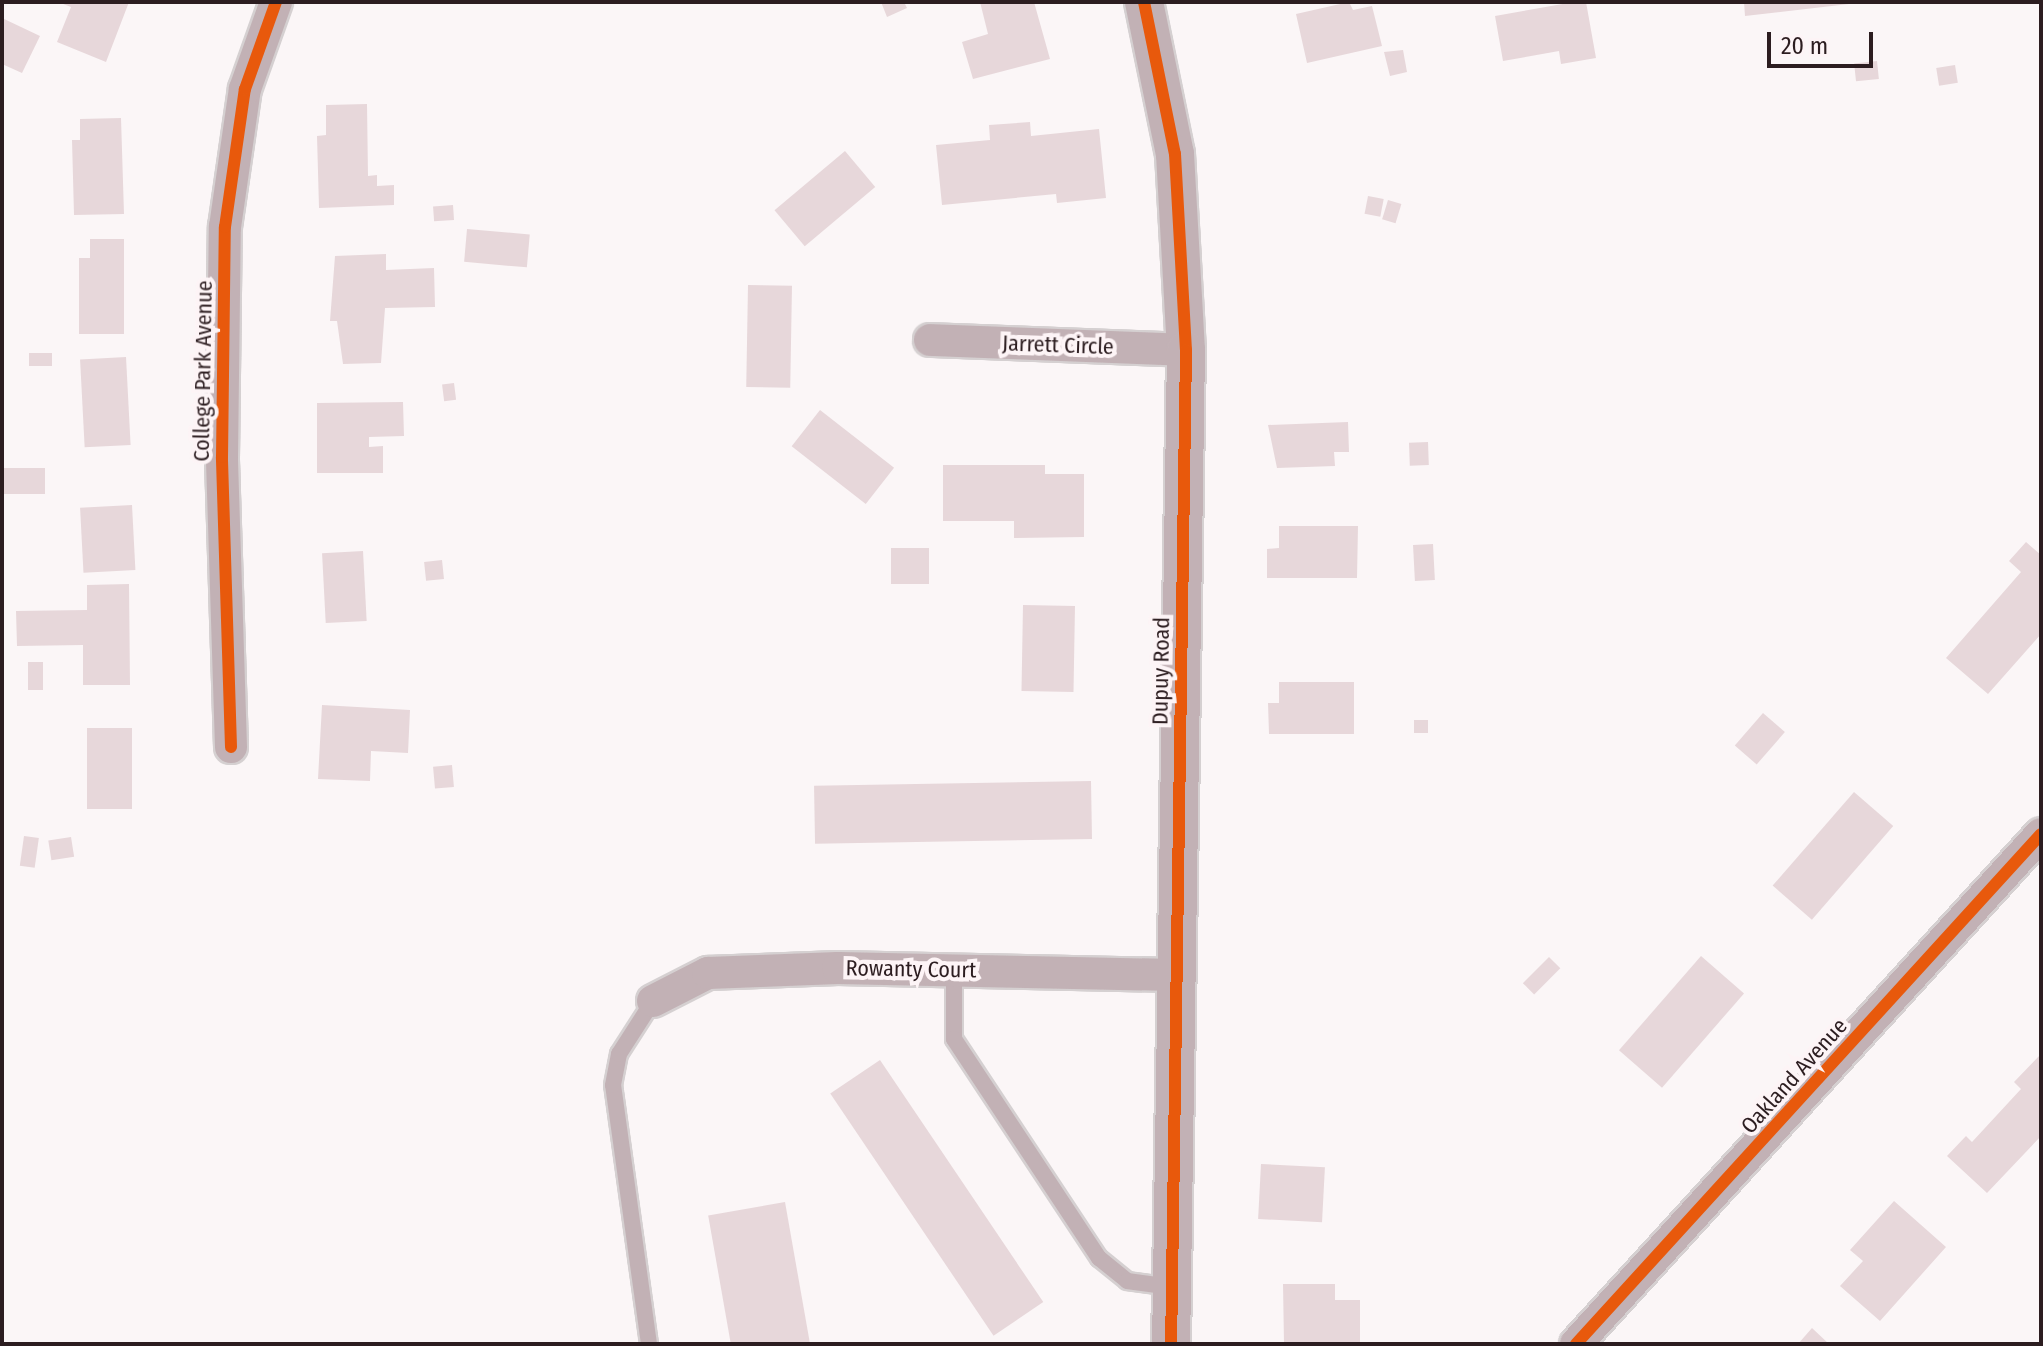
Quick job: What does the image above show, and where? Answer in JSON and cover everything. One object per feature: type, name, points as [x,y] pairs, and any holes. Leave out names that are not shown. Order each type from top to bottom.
[{"type":"street","name":"College Park Avenue","points":[[231,747],[222,457],[225,227],[245,89],[276,2]]},
{"type":"street","name":"Dupuy Road","points":[[1144,2],[1175,154],[1186,350],[1171,1344]]},
{"type":"street","name":"Jarrett Circle","points":[[930,340],[1186,350]]},
{"type":"street","name":"Oakland Avenue","points":[[1576,1344],[2041,834]]},
{"type":"street","name":"Rowanty Court","points":[[653,1001],[708,973],[954,970],[1177,975]]},
{"type":"lane","points":[[954,970],[954,1039],[1099,1258],[1127,1281],[1172,1287]]},
{"type":"lane","points":[[649,1344],[613,1085],[619,1054],[653,1001]]},
{"type":"building","points":[[58,2],[129,2],[106,62],[57,42],[71,7]]},
{"type":"building","points":[[881,2],[904,2],[907,8],[887,17]]},
{"type":"building","points":[[980,2],[1034,2],[1050,59],[973,79],[962,42],[988,34]]},
{"type":"building","points":[[1349,2],[1353,10],[1372,6],[1382,46],[1307,63],[1296,14]]},
{"type":"building","points":[[1586,2],[1596,58],[1561,64],[1559,51],[1503,61],[1495,16]]},
{"type":"building","points":[[1744,2],[1849,2],[1849,4],[1745,16]]},
{"type":"building","points":[[2,18],[40,36],[22,73],[2,64]]},
{"type":"building","points":[[1403,50],[1407,72],[1390,76],[1384,52]]},
{"type":"building","points":[[1877,61],[1879,79],[1856,81],[1854,63]]},
{"type":"building","points":[[1955,65],[1958,83],[1939,86],[1936,68]]},
{"type":"building","points":[[367,104],[368,176],[377,175],[377,186],[394,185],[394,205],[319,208],[317,136],[326,135],[326,105]]},
{"type":"building","points":[[121,118],[124,214],[74,215],[72,140],[80,140],[80,119]]},
{"type":"building","points":[[1030,122],[1031,136],[1099,129],[1106,198],[1057,203],[1056,194],[942,205],[936,145],[990,140],[989,125]]},
{"type":"building","points":[[845,151],[875,187],[805,246],[775,210]]},
{"type":"building","points":[[1368,196],[1384,199],[1380,217],[1365,214]]},
{"type":"building","points":[[1388,200],[1401,204],[1396,223],[1382,219]]},
{"type":"building","points":[[453,205],[454,220],[434,221],[433,206]]},
{"type":"building","points":[[467,229],[530,234],[527,267],[464,262]]},
{"type":"building","points":[[90,239],[124,239],[124,334],[79,334],[79,258],[90,258]]},
{"type":"building","points":[[386,254],[386,270],[434,268],[435,307],[385,308],[381,363],[343,364],[337,321],[330,321],[335,256]]},
{"type":"building","points":[[748,285],[792,286],[790,388],[746,387]]},
{"type":"building","points":[[29,353],[52,353],[52,366],[29,366]]},
{"type":"building","points":[[126,357],[131,445],[85,447],[80,359]]},
{"type":"building","points":[[454,383],[456,400],[444,401],[442,384]]},
{"type":"building","points":[[403,402],[404,436],[369,437],[369,447],[383,446],[383,473],[317,473],[317,403]]},
{"type":"building","points":[[820,410],[894,468],[866,504],[792,446]]},
{"type":"building","points":[[1348,422],[1349,452],[1334,452],[1335,466],[1277,468],[1268,425]]},
{"type":"building","points":[[1428,442],[1429,465],[1410,466],[1409,443]]},
{"type":"building","points":[[943,465],[1045,465],[1045,474],[1084,474],[1084,537],[1014,538],[1014,521],[943,521]]},
{"type":"building","points":[[2,468],[45,468],[45,494],[2,494]]},
{"type":"building","points":[[132,505],[135,570],[83,573],[80,508]]},
{"type":"building","points":[[1279,526],[1358,526],[1357,578],[1267,578],[1267,549],[1279,548]]},
{"type":"building","points":[[2026,542],[2041,555],[2041,634],[1988,694],[1946,658],[2021,572],[2009,561]]},
{"type":"building","points":[[1433,544],[1435,580],[1415,581],[1413,545]]},
{"type":"building","points":[[891,548],[929,548],[929,584],[891,584]]},
{"type":"building","points":[[363,551],[367,621],[326,623],[322,553]]},
{"type":"building","points":[[442,560],[444,579],[426,581],[424,562]]},
{"type":"building","points":[[129,584],[130,685],[83,685],[83,645],[17,646],[16,611],[87,610],[87,585]]},
{"type":"building","points":[[1023,605],[1075,606],[1073,692],[1021,691]]},
{"type":"building","points":[[28,662],[43,662],[43,690],[28,690]]},
{"type":"building","points":[[1279,682],[1354,682],[1354,734],[1269,734],[1268,703],[1279,703]]},
{"type":"building","points":[[322,705],[410,710],[408,753],[371,751],[370,781],[318,779]]},
{"type":"building","points":[[1763,713],[1785,732],[1757,764],[1735,745]]},
{"type":"building","points":[[1414,720],[1428,720],[1428,733],[1414,733]]},
{"type":"building","points":[[87,728],[132,728],[132,809],[87,809]]},
{"type":"building","points":[[452,765],[454,787],[435,789],[433,767]]},
{"type":"building","points":[[1091,781],[1092,839],[815,844],[814,786]]},
{"type":"building","points":[[1854,792],[1893,826],[1812,920],[1773,886]]},
{"type":"building","points":[[24,836],[39,838],[35,868],[20,866]]},
{"type":"building","points":[[71,837],[74,857],[51,860],[48,841]]},
{"type":"building","points":[[1701,956],[1744,993],[1662,1088],[1619,1050]]},
{"type":"building","points":[[1549,957],[1560,968],[1534,994],[1523,983]]},
{"type":"building","points":[[2041,1054],[2041,1136],[1987,1193],[1947,1156],[1966,1136],[1972,1142],[2021,1089],[2014,1082]]},
{"type":"building","points":[[880,1060],[1043,1302],[994,1336],[830,1094]]},
{"type":"building","points":[[1261,1164],[1325,1167],[1322,1222],[1258,1219]]},
{"type":"building","points":[[1894,1201],[1946,1247],[1880,1321],[1840,1286],[1863,1261],[1850,1250]]},
{"type":"building","points":[[785,1202],[810,1344],[731,1344],[708,1216]]},
{"type":"building","points":[[1283,1284],[1335,1284],[1335,1300],[1360,1300],[1360,1344],[1284,1344]]},
{"type":"building","points":[[1812,1328],[1829,1344],[1798,1344]]},
{"type":"cycle path","points":[[231,747],[222,457],[225,227],[245,89],[276,2]]},
{"type":"cycle path","points":[[1144,2],[1175,154],[1186,350],[1171,1344]]},
{"type":"cycle path","points":[[1576,1344],[2041,834]]}]
